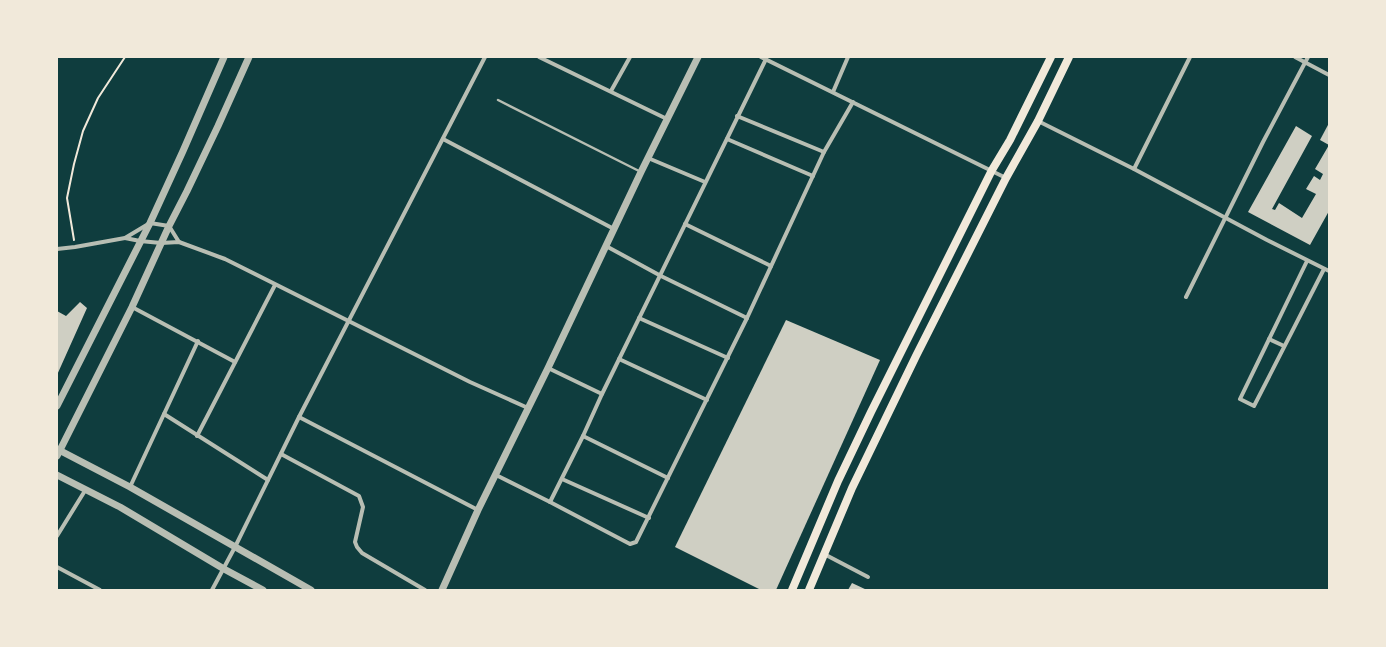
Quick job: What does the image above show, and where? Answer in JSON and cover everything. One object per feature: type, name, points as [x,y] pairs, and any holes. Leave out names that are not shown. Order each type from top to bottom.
[{"type":"main road","points":[[792,590],[841,474],[874,405],[992,170],[1010,140],[1051,57]]},
{"type":"main road","points":[[810,590],[859,474],[933,321],[1006,178],[1038,121],[1069,57]]},
{"type":"street","points":[[57,406],[150,223],[224,57]]},
{"type":"street","points":[[249,57],[132,307],[58,452],[130,487],[311,590]]},
{"type":"street","points":[[212,590],[224,569],[348,321],[485,57]]},
{"type":"street","points":[[539,57],[611,90],[668,119]]},
{"type":"street","points":[[611,90],[630,57]]},
{"type":"street","points":[[442,590],[478,510],[698,57]]},
{"type":"street","points":[[833,92],[848,57]]},
{"type":"street","points":[[1134,169],[1190,57]]},
{"type":"street","points":[[1295,57],[1329,75]]},
{"type":"street","points":[[1186,297],[1224,217],[1308,57]]},
{"type":"street","points":[[550,502],[727,139],[763,58],[1006,178]]},
{"type":"street","points":[[496,475],[630,544],[636,542],[728,358],[824,152],[853,102]]},
{"type":"street","points":[[737,116],[824,152]]},
{"type":"street","points":[[1038,121],[1134,169],[1307,261],[1329,271]]},
{"type":"street","points":[[443,139],[614,230]]},
{"type":"street","points":[[727,139],[813,176]]},
{"type":"street","points":[[648,158],[705,182]]},
{"type":"street","points":[[57,249],[125,238],[150,223],[169,226],[179,242]]},
{"type":"street","points":[[685,224],[772,266]]},
{"type":"street","points":[[125,238],[161,243],[179,242],[225,259],[470,382],[528,408]]},
{"type":"street","points":[[606,246],[661,276],[747,318]]},
{"type":"street","points":[[1307,261],[1240,399],[1254,406],[1324,269]]},
{"type":"street","points":[[197,436],[275,285]]},
{"type":"street","points":[[132,307],[235,362]]},
{"type":"street","points":[[640,318],[728,358]]},
{"type":"street","points":[[1269,339],[1284,346]]},
{"type":"street","points":[[130,487],[198,341]]},
{"type":"street","points":[[619,359],[707,400]]},
{"type":"street","points":[[548,368],[602,394]]},
{"type":"street","points":[[164,414],[268,480]]},
{"type":"street","points":[[299,418],[478,510]]},
{"type":"street","points":[[583,436],[668,478]]},
{"type":"street","points":[[281,454],[359,496],[363,507],[355,542],[357,547],[362,553],[425,590]]},
{"type":"street","points":[[57,475],[120,507],[224,569],[263,590]]},
{"type":"street","points":[[562,479],[649,518]]},
{"type":"street","points":[[57,536],[86,489]]},
{"type":"street","points":[[824,554],[868,577]]},
{"type":"street","points":[[57,567],[100,590]]},
{"type":"lane","points":[[498,100],[641,172]]},
{"type":"path","points":[[75,247],[67,198],[74,164],[83,131],[98,98],[125,57]]},
{"type":"building","points":[[1329,123],[1329,145],[1320,140]]},
{"type":"building","points":[[1296,126],[1312,136],[1272,209],[1275,210],[1279,203],[1302,218],[1316,194],[1306,189],[1314,176],[1320,180],[1323,174],[1315,169],[1329,145],[1329,211],[1310,245],[1248,212]]},
{"type":"building","points":[[80,302],[87,308],[57,375],[57,311],[66,316]]},
{"type":"building","points":[[786,320],[880,360],[776,590],[761,590],[675,547]]},
{"type":"building","points":[[852,583],[867,590],[848,590]]}]
